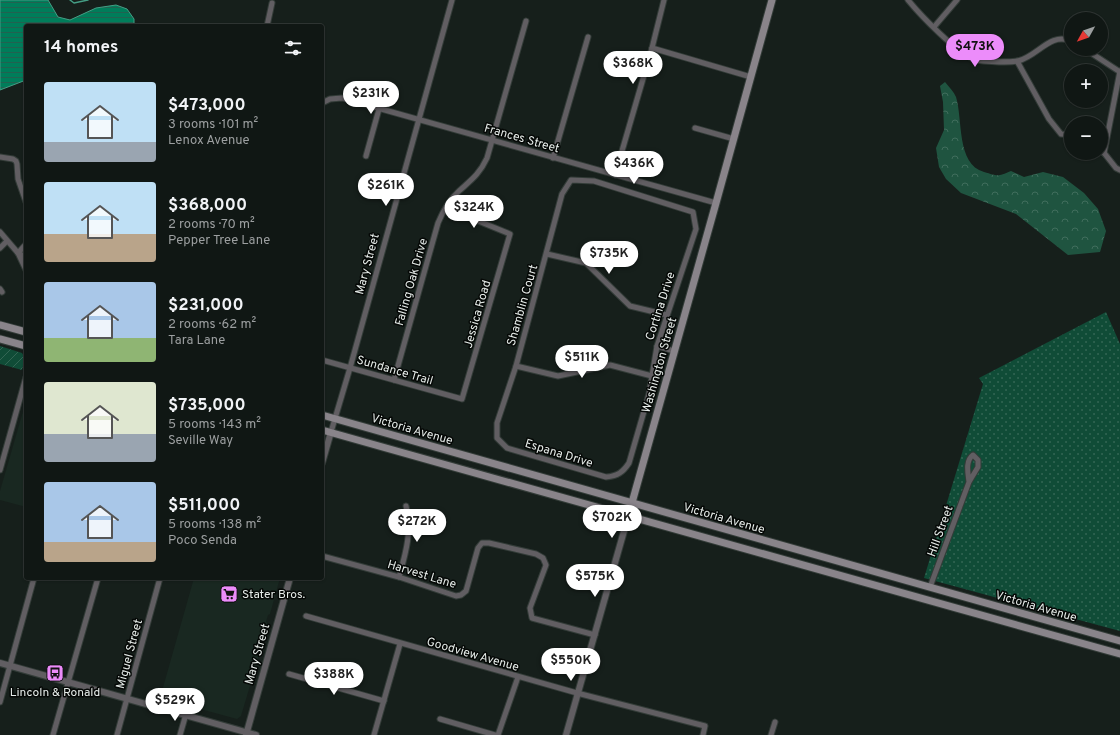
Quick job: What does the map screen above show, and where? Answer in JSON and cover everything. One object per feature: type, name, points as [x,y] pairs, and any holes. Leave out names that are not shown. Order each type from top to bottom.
[{"type":"main road","name":"Washington Street","points":[[628,516],[772,0]]},
{"type":"main road","points":[[0,325],[24,331]]},
{"type":"main road","points":[[0,339],[24,345]]},
{"type":"main road","name":"Victoria Avenue","points":[[324,415],[1120,641]]},
{"type":"main road","name":"Victoria Avenue","points":[[324,430],[1120,654]]},
{"type":"street","name":"Mary Street","points":[[324,456],[350,368],[452,0]]},
{"type":"street","points":[[615,175],[652,48],[664,0]]},
{"type":"street","points":[[908,0],[934,27],[962,52],[975,60],[1017,61],[1027,57],[1053,40],[1064,39]]},
{"type":"street","points":[[934,27],[957,0]]},
{"type":"street","points":[[268,24],[272,3]]},
{"type":"street","name":"Falling Oak Drive","points":[[394,380],[438,223],[443,211],[481,170],[487,158],[526,20]]},
{"type":"street","points":[[553,158],[588,37]]},
{"type":"street","points":[[652,48],[751,77]]},
{"type":"street","points":[[1095,56],[1120,71],[1108,127]]},
{"type":"street","points":[[1017,61],[1049,119],[1061,134],[1064,134]]},
{"type":"street","name":"Frances Street","points":[[324,102],[330,99],[342,98],[716,203]]},
{"type":"street","points":[[366,156],[380,109]]},
{"type":"street","points":[[695,128],[734,139]]},
{"type":"street","points":[[0,157],[13,159],[16,161],[20,184],[24,196]]},
{"type":"street","points":[[1108,158],[1116,168],[1120,170]]},
{"type":"street","name":"Cortina Drive","points":[[571,180],[594,181],[693,212],[696,230],[657,346],[649,394],[629,463],[619,474]]},
{"type":"street","name":"Shamblin Court","points":[[498,438],[497,423],[516,366],[562,194],[571,180]]},
{"type":"street","name":"Jessica Road","points":[[450,202],[471,218],[510,234],[462,399]]},
{"type":"street","points":[[0,232],[18,253],[24,266]]},
{"type":"street","points":[[0,248],[7,241]]},
{"type":"street","points":[[18,253],[24,246]]},
{"type":"street","points":[[18,253],[24,256]]},
{"type":"street","points":[[547,254],[586,264],[630,306],[667,315]]},
{"type":"street","points":[[657,346],[674,351]]},
{"type":"street","name":"Sundance Trail","points":[[324,361],[462,399]]},
{"type":"street","points":[[516,366],[558,376],[610,365],[652,376]]},
{"type":"street","points":[[0,468],[24,384]]},
{"type":"street","name":"Espana Drive","points":[[498,438],[507,448],[606,477],[613,477],[619,474]]},
{"type":"street","name":"Hill Street","points":[[930,587],[969,482]]},
{"type":"street","points":[[399,577],[408,546],[410,532],[406,506]]},
{"type":"street","name":"Washington Street","points":[[566,735],[628,516]]},
{"type":"street","name":"Harvest Lane","points":[[324,557],[399,577],[456,596],[466,592],[478,548],[482,543],[489,543],[536,554],[543,558],[546,565],[530,608],[532,618],[594,635]]},
{"type":"street","points":[[0,702],[33,580]]},
{"type":"street","points":[[53,735],[97,580]]},
{"type":"street","name":"Miguel Street","points":[[117,735],[159,580]]},
{"type":"street","name":"Mary Street","points":[[246,734],[289,580]]},
{"type":"street","name":"Goodview Avenue","points":[[306,616],[518,677],[705,726],[703,735]]},
{"type":"street","points":[[374,735],[400,644]]},
{"type":"street","points":[[0,663],[186,714],[246,734],[256,735]]},
{"type":"street","points":[[289,674],[384,701]]},
{"type":"street","points":[[440,719],[497,735],[518,677]]},
{"type":"street","points":[[180,735],[186,714]]},
{"type":"street","points":[[772,735],[775,722]]},
{"type":"shaded area","points":[[0,0],[48,0],[58,17],[70,20],[96,8],[116,5],[127,9],[134,19],[134,24],[24,24],[24,81],[0,90]]},
{"type":"shaded area","points":[[1106,312],[1120,344],[1120,631],[924,578],[983,384],[979,378]]},
{"type":"shaded area","points":[[0,346],[22,353],[24,356],[22,370],[0,364]]},
{"type":"shaded area","points":[[24,408],[24,506],[0,500],[0,491]]},
{"type":"shaded area","points":[[193,580],[279,580],[270,614],[268,615],[266,622],[268,624],[255,669],[252,670],[250,677],[252,679],[241,716],[237,719],[160,698]]},
{"type":"green space","points":[[945,82],[956,97],[962,140],[969,160],[975,167],[984,172],[995,175],[1000,175],[1011,171],[1024,177],[1043,172],[1063,177],[1084,193],[1098,209],[1106,231],[1100,252],[1068,255],[1016,214],[961,193],[946,179],[939,167],[936,148],[944,130],[943,102],[940,86]]},
{"type":"waterway","points":[[70,0],[74,3],[88,0]]},
{"type":"place","name":"Stater Bros.","points":[[229,594]]},
{"type":"place","name":"Lincoln & Ronald","points":[[55,673]]}]
